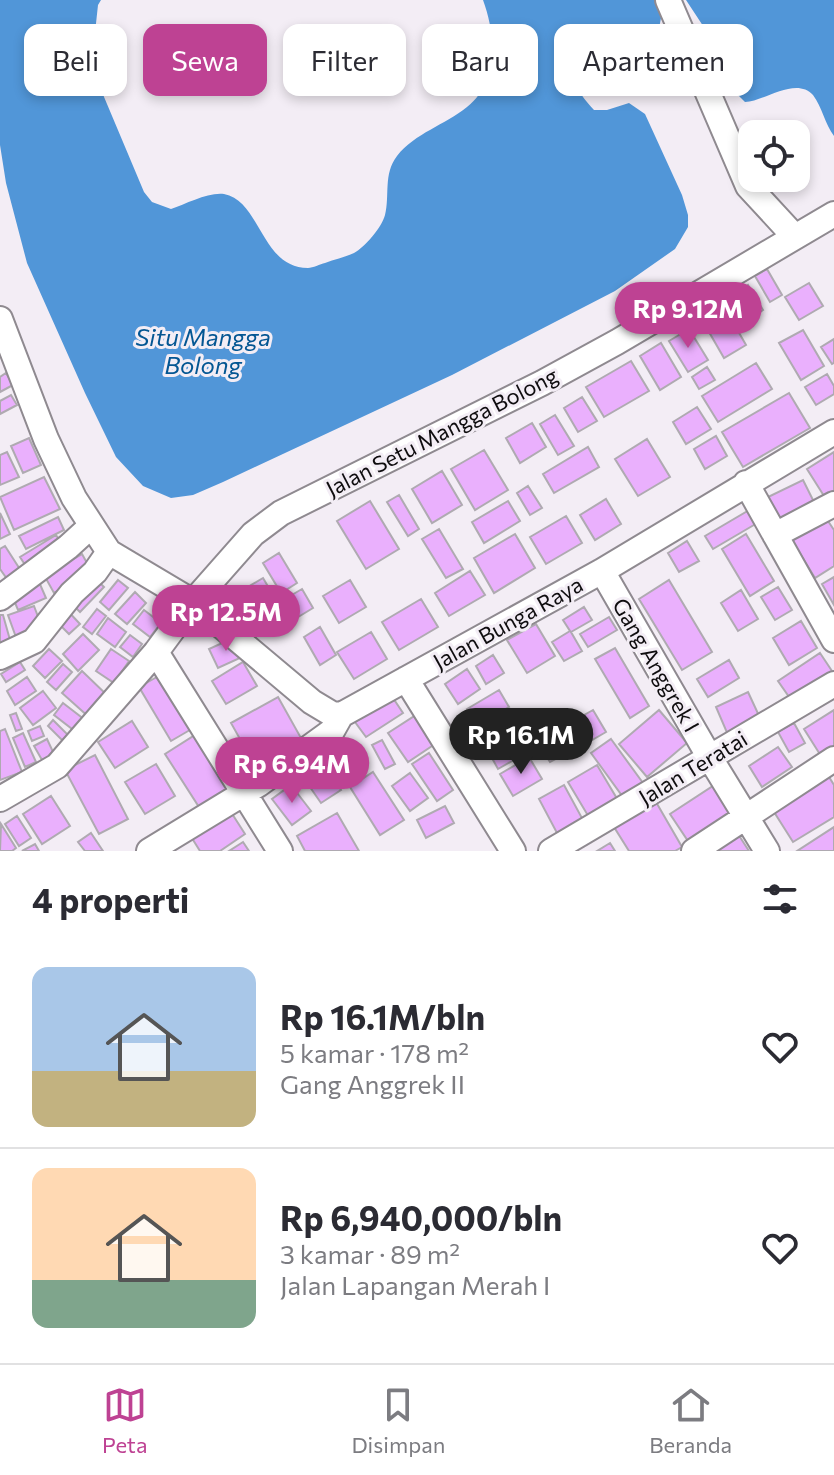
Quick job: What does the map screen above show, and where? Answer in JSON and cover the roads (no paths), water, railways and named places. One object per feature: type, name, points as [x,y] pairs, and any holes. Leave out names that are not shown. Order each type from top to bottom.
[{"type":"street","points":[[668,0],[748,186],[795,237]]},
{"type":"street","name":"Jalan Setu Mangga Bolong","points":[[0,799],[57,766],[253,534],[281,513],[542,383],[833,216]]},
{"type":"street","points":[[0,321],[46,439],[74,498],[109,552],[193,602],[312,702],[332,714],[341,715]]},
{"type":"street","name":"Jalan Bunga Raya","points":[[149,851],[244,792],[332,731],[341,715],[602,571],[834,432]]},
{"type":"street","points":[[746,483],[834,640]]},
{"type":"street","points":[[775,535],[834,504]]},
{"type":"street","points":[[0,598],[91,526]]},
{"type":"street","points":[[0,657],[34,641],[109,552]]},
{"type":"street","name":"Gang Anggrek I","points":[[602,571],[767,851]]},
{"type":"street","points":[[156,652],[280,851]]},
{"type":"street","points":[[406,679],[513,851]]},
{"type":"street","name":"Jalan Teratai","points":[[551,851],[834,684]]},
{"type":"street","points":[[694,851],[834,759]]},
{"type":"water","name":"Situ Mangga Bolong","points":[[0,0],[101,0],[96,24],[24,24],[24,96],[104,96],[144,192],[152,202],[171,209],[211,195],[224,194],[236,199],[246,209],[280,257],[292,265],[314,267],[351,254],[368,242],[385,215],[388,178],[393,163],[412,141],[467,107],[478,96],[538,96],[538,24],[489,24],[483,0],[657,0],[660,24],[554,24],[554,96],[583,96],[594,110],[607,110],[629,103],[645,114],[682,195],[688,227],[675,249],[615,291],[452,375],[223,482],[193,495],[171,498],[143,486],[116,457],[27,263],[6,183],[0,145]]},
{"type":"water","points":[[686,0],[834,0],[834,136],[813,95],[806,90],[789,89],[745,102],[739,96],[753,96],[753,24],[702,24]]}]
